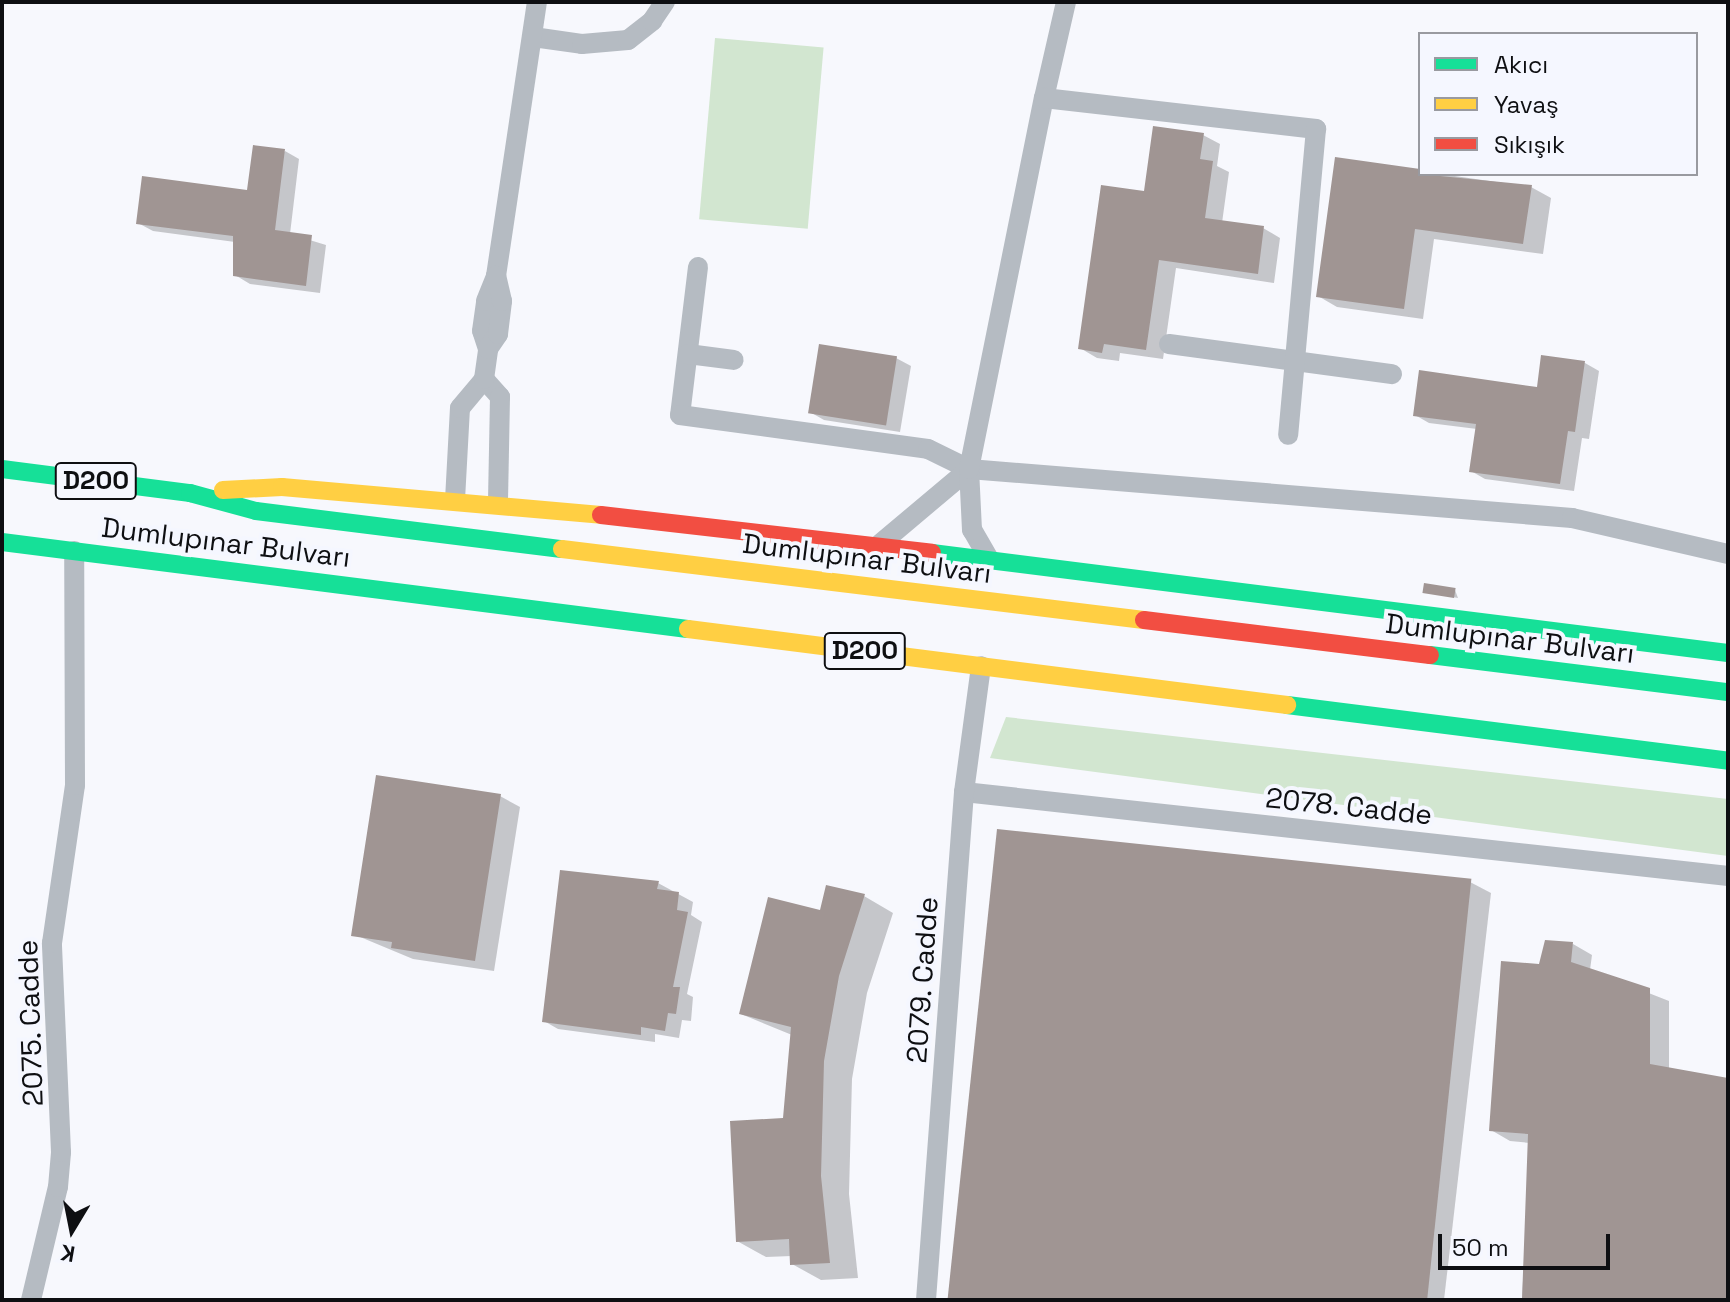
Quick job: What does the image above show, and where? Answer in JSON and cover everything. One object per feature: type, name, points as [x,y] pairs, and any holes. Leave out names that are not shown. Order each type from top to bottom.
[{"type":"highway","name":"Dumlupınar Bulvarı","points":[[2,469],[190,493],[256,511],[1728,692]]},
{"type":"highway","points":[[190,493],[282,487],[498,504],[989,559],[1728,653]]},
{"type":"highway","name":"Dumlupınar Bulvarı","points":[[2,542],[1728,761]]},
{"type":"street","points":[[455,500],[460,408],[484,379],[488,349],[482,331],[496,276],[537,2]]},
{"type":"street","points":[[533,37],[582,44],[628,40],[652,21],[665,2]]},
{"type":"street","points":[[989,559],[972,530],[969,469],[1066,2]]},
{"type":"street","points":[[1044,98],[1316,129],[1288,435]]},
{"type":"street","points":[[698,267],[680,415],[928,449],[969,469],[1572,518],[1728,554]]},
{"type":"street","points":[[1169,344],[1392,374]]},
{"type":"street","points":[[688,354],[734,360]]},
{"type":"street","points":[[484,379],[500,397],[498,504]]},
{"type":"street","points":[[879,546],[969,469]]},
{"type":"street","name":"2075. Cadde","points":[[31,1300],[58,1187],[61,1152],[52,943],[75,785],[74,551]]},
{"type":"street","name":"2079. Cadde","points":[[926,1300],[964,792],[981,666]]},
{"type":"street","name":"2078. Cadde","points":[[964,792],[1728,876]]},
{"type":"green space","points":[[715,38],[824,47],[808,229],[699,219]]},
{"type":"green space","points":[[1006,717],[1728,799],[1728,856],[990,758]]},
{"type":"building","points":[[1153,126],[1204,133],[1200,159],[1213,161],[1205,218],[1264,226],[1258,274],[1159,260],[1146,350],[1104,344],[1102,353],[1078,349],[1101,185],[1144,191]]},
{"type":"building","points":[[253,145],[285,149],[275,230],[312,235],[306,286],[233,276],[233,236],[136,224],[142,176],[247,190]]},
{"type":"building","points":[[1335,157],[1418,169],[1418,176],[1532,185],[1523,244],[1415,229],[1404,309],[1316,297]]},
{"type":"building","points":[[819,344],[897,356],[886,425],[808,413]]},
{"type":"building","points":[[1541,355],[1585,361],[1575,432],[1568,431],[1560,484],[1469,472],[1476,424],[1413,416],[1419,370],[1537,387]]},
{"type":"building","points":[[1424,583],[1456,588],[1454,598],[1422,593]]},
{"type":"building","points":[[376,775],[501,794],[475,961],[391,948],[392,942],[351,936]]},
{"type":"building","points":[[997,829],[1471,879],[1427,1300],[948,1299]]},
{"type":"building","points":[[560,870],[659,881],[657,889],[679,892],[677,910],[688,912],[673,987],[680,987],[676,1014],[668,1013],[665,1031],[641,1027],[641,1035],[542,1022]]},
{"type":"building","points":[[826,885],[865,894],[839,976],[824,1061],[821,1176],[830,1263],[790,1265],[789,1239],[736,1242],[730,1121],[783,1118],[791,1027],[739,1014],[768,897],[820,910]]},
{"type":"building","points":[[1545,940],[1573,942],[1571,962],[1650,988],[1650,1064],[1728,1078],[1728,1300],[1522,1300],[1528,1134],[1489,1131],[1501,961],[1539,964]]},
{"type":"traffic: fast","points":[[2,469],[190,493],[256,511],[562,549]]},
{"type":"traffic: fast","points":[[2,542],[688,629]]},
{"type":"traffic: fast","points":[[932,553],[1728,653]]},
{"type":"traffic: fast","points":[[1430,655],[1728,692]]},
{"type":"traffic: fast","points":[[1287,705],[1728,761]]},
{"type":"traffic: slow","points":[[223,490],[282,487],[601,515]]},
{"type":"traffic: slow","points":[[562,549],[1144,620]]},
{"type":"traffic: slow","points":[[688,629],[1287,705]]},
{"type":"traffic: jam","points":[[601,515],[932,553]]},
{"type":"traffic: jam","points":[[1144,620],[1430,655]]}]
